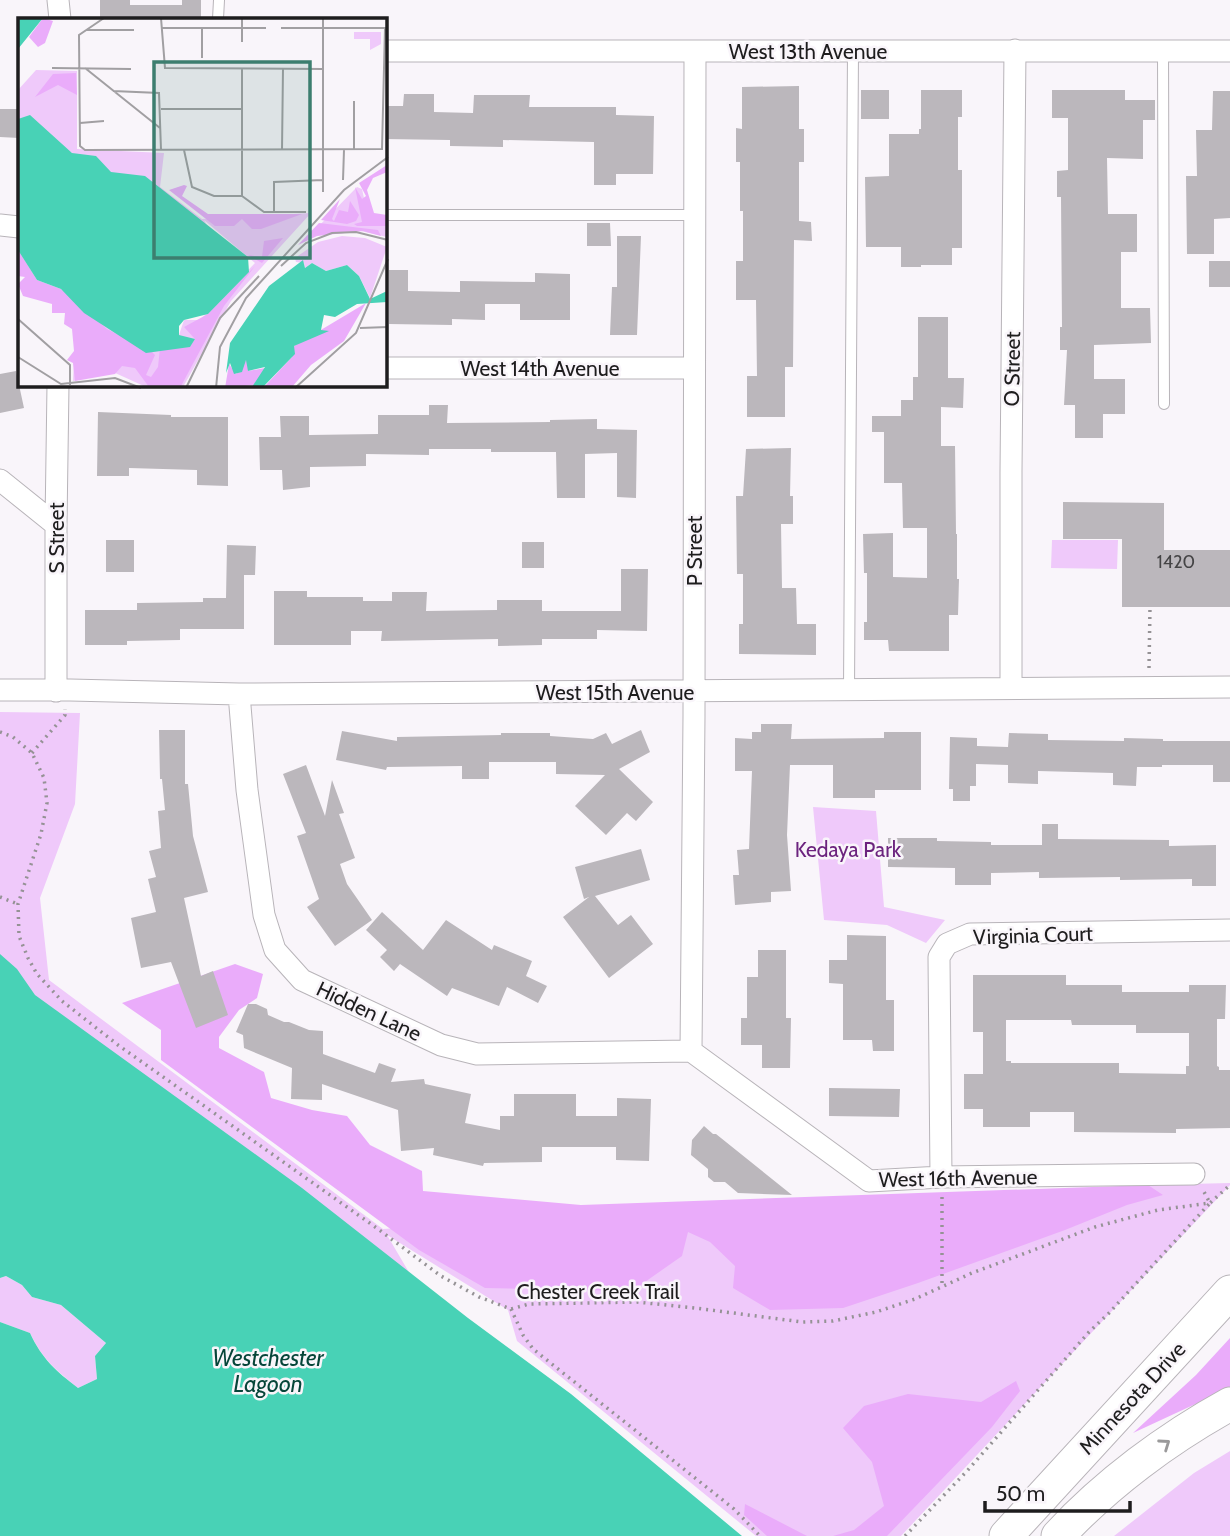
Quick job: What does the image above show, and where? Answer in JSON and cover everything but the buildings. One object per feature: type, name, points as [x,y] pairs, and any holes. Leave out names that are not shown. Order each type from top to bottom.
[{"type":"main road","name":"Minnesota Drive","points":[[1006,1536],[1230,1292]]},
{"type":"main road","points":[[1058,1536],[1129,1470],[1199,1421],[1230,1404]]},
{"type":"main road","points":[[992,1536],[1059,1476]]},
{"type":"street","points":[[58,0],[60,18]]},
{"type":"street","name":"O Street","points":[[1011,688],[1015,50]]},
{"type":"street","name":"West 13th Avenue","points":[[387,51],[1230,51]]},
{"type":"street","name":"P Street","points":[[691,1051],[695,51]]},
{"type":"street","points":[[0,225],[18,228]]},
{"type":"street","name":"West 14th Avenue","points":[[387,368],[694,368]]},
{"type":"street","name":"S Street","points":[[58,387],[56,525],[63,690]]},
{"type":"street","points":[[0,480],[56,525]]},
{"type":"street","name":"West 15th Avenue","points":[[0,690],[239,694],[1230,687]]},
{"type":"street","name":"Hidden Lane","points":[[239,694],[247,790],[264,915],[275,950],[302,980],[441,1045],[477,1054],[691,1051]]},
{"type":"street","name":"Virginia Court","points":[[941,1177],[939,957],[947,944],[970,934],[1230,930]]},
{"type":"street","name":"West 16th Avenue","points":[[691,1051],[869,1181],[941,1177],[1194,1174]]},
{"type":"lane","points":[[218,18],[219,0]]},
{"type":"lane","points":[[1163,50],[1164,404]]},
{"type":"lane","points":[[849,690],[852,51]]},
{"type":"lane","points":[[387,215],[695,215]]},
{"type":"path","points":[[1149,669],[1150,607]]},
{"type":"path","points":[[0,732],[13,737],[32,753],[65,715],[63,690]]},
{"type":"path","name":"Chester Creek Trail","points":[[32,753],[44,778],[47,803],[41,834],[18,904],[19,936],[37,974],[62,1001],[118,1045],[441,1276],[479,1297],[512,1308],[529,1304],[637,1302],[802,1322],[834,1321],[876,1312],[915,1299],[972,1273],[1095,1227],[1158,1210],[1210,1203]]},
{"type":"path","points":[[0,897],[18,904]]},
{"type":"path","points":[[941,1177],[942,1287]]},
{"type":"path","points":[[905,1536],[967,1471],[1089,1332],[1230,1185]]},
{"type":"path","points":[[512,1308],[523,1335],[533,1349],[734,1509],[760,1536]]},
{"type":"green space","points":[[1052,540],[1118,540],[1117,569],[1051,568]]},
{"type":"green space","points":[[0,712],[80,713],[75,804],[40,898],[49,980],[383,1229],[1149,1185],[1230,1185],[901,1536],[756,1536],[517,1341],[508,1310],[387,1235],[433,1313],[0,1002]]},
{"type":"green space","name":"Kedaya Park","points":[[813,807],[876,811],[884,907],[945,920],[926,943],[887,925],[824,920]]},
{"type":"green space","points":[[6,1276],[22,1285],[32,1297],[61,1305],[106,1343],[95,1356],[97,1379],[78,1388],[51,1364],[30,1333],[0,1322],[0,1278]]},
{"type":"green space","points":[[1230,1451],[1230,1536],[1114,1536],[1194,1473]]},
{"type":"shaded area","points":[[235,964],[263,974],[257,998],[239,1010],[219,1037],[219,1048],[264,1072],[271,1098],[312,1110],[347,1116],[370,1145],[422,1171],[423,1191],[581,1205],[1148,1185],[1163,1195],[1127,1205],[1065,1230],[843,1308],[770,1310],[733,1288],[735,1266],[710,1242],[688,1232],[682,1256],[632,1291],[485,1288],[419,1250],[161,1060],[161,1030],[122,1003]]},
{"type":"shaded area","points":[[1230,1338],[1230,1388],[1133,1433],[1196,1375]]},
{"type":"shaded area","points":[[1016,1381],[1020,1391],[992,1427],[887,1536],[833,1536],[854,1530],[884,1506],[872,1462],[843,1428],[864,1406],[908,1394],[981,1402]]},
{"type":"shaded area","points":[[745,1504],[807,1536],[767,1536],[744,1515]]},
{"type":"water","name":"Westchester Lagoon","points":[[0,954],[17,969],[35,995],[302,1188],[468,1318],[571,1394],[742,1536],[0,1536],[0,1322],[30,1333],[50,1364],[78,1388],[97,1379],[95,1356],[106,1343],[61,1305],[32,1297],[22,1285],[6,1276],[0,1278]]}]
